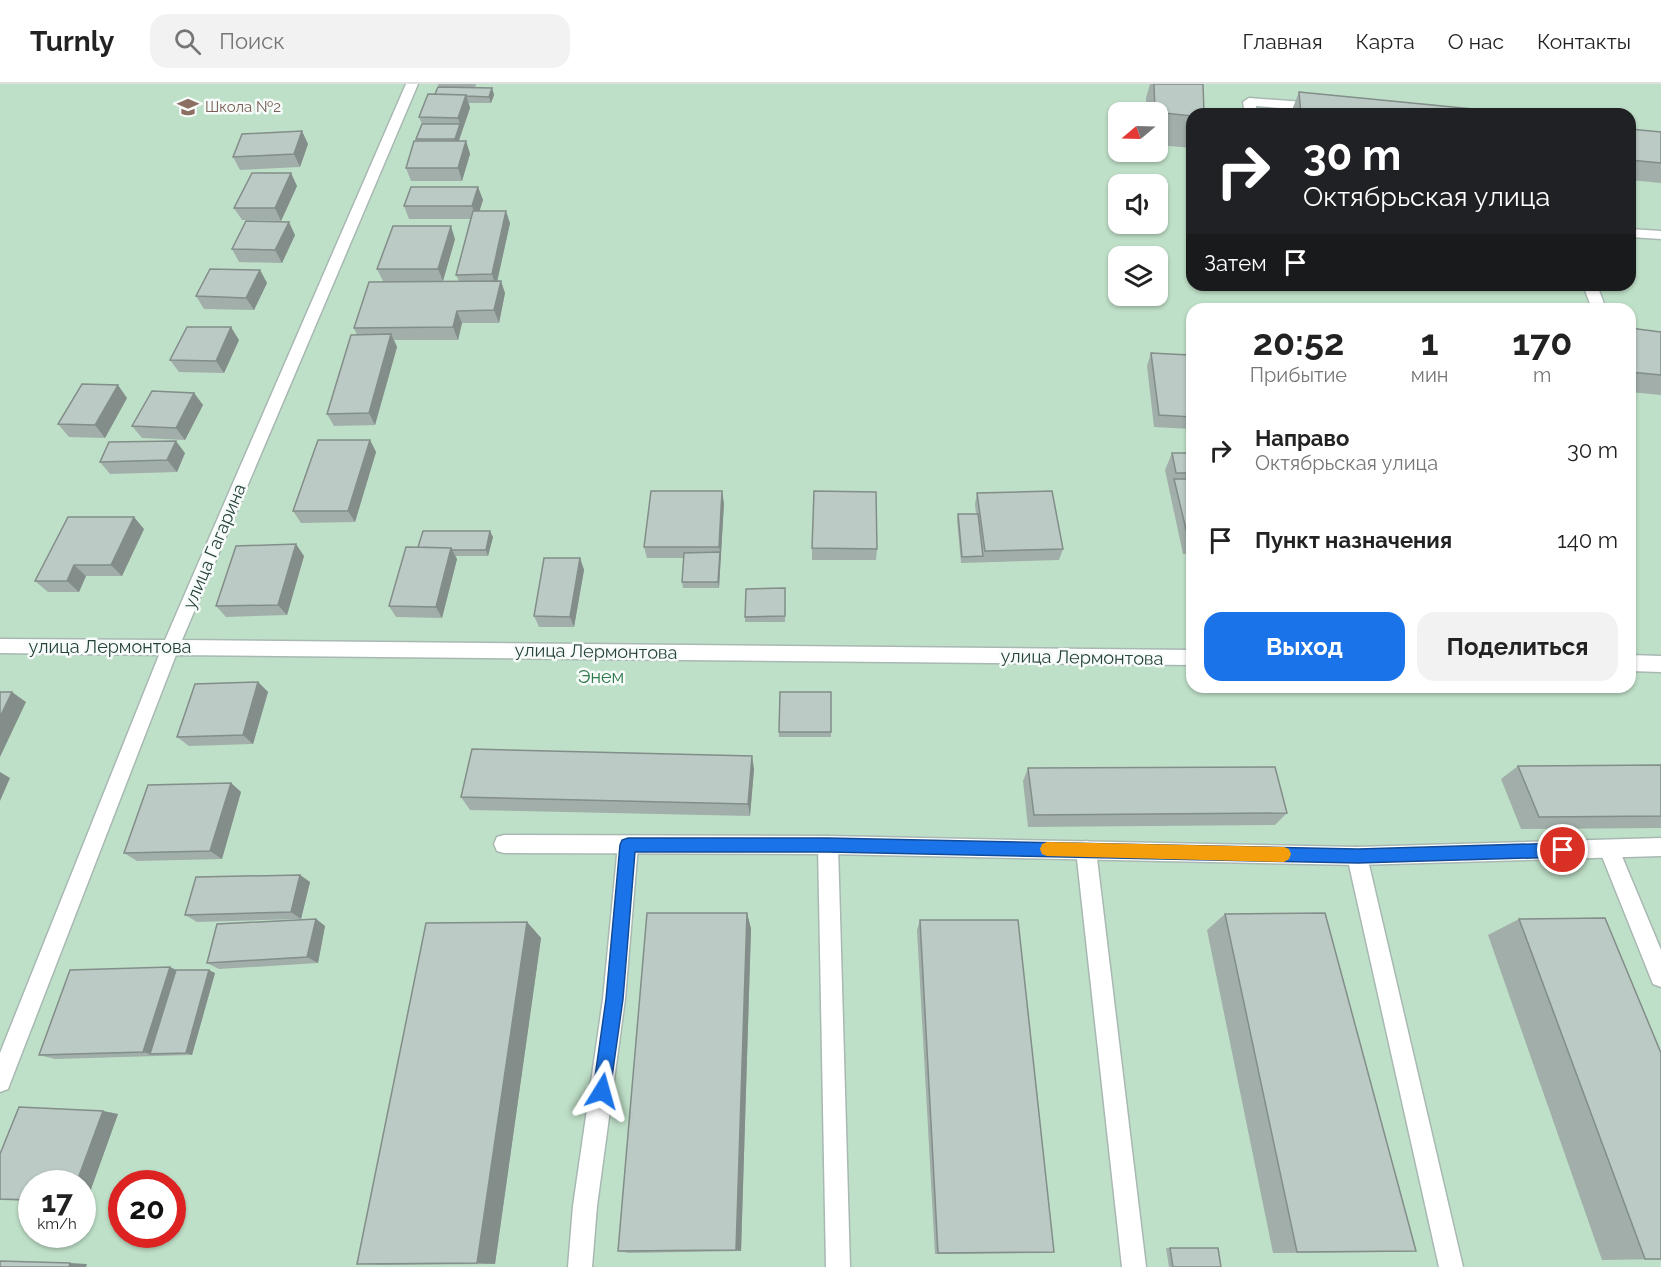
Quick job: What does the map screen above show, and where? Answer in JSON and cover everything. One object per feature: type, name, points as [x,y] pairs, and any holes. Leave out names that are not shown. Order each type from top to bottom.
[{"type":"street","name":"улица Гагарина","points":[[0,1081],[171,646],[412,84]]},
{"type":"street","points":[[1250,108],[1249,102],[1320,108]]},
{"type":"street","points":[[1636,233],[1661,235]]},
{"type":"street","name":"улица Лермонтова","points":[[0,646],[1186,658]]},
{"type":"street","points":[[1636,663],[1661,664]]},
{"type":"street","points":[[504,844],[828,845],[1358,856],[1661,847]]},
{"type":"street","points":[[580,1267],[585,1206],[614,999],[628,845]]},
{"type":"street","points":[[828,845],[838,1267]]},
{"type":"street","points":[[1609,849],[1661,976]]},
{"type":"street","points":[[1086,850],[1134,1267]]},
{"type":"street","points":[[1358,856],[1451,1267]]},
{"type":"green space","name":"Энем","points":[[0,84],[1661,84],[1661,1267],[0,1267]]},
{"type":"building","points":[[1154,84],[1203,84],[1204,108],[1186,108],[1186,115],[1168,113],[1168,102],[1155,102]]},
{"type":"building","points":[[438,87],[492,88],[489,97],[435,94]]},
{"type":"building","points":[[1299,92],[1463,108],[1300,108]]},
{"type":"building","points":[[428,94],[466,95],[458,118],[419,117]]},
{"type":"building","points":[[422,124],[460,124],[455,139],[416,139]]},
{"type":"building","points":[[1636,130],[1661,132],[1661,163],[1636,161]]},
{"type":"building","points":[[302,131],[294,154],[233,157],[242,134]]},
{"type":"building","points":[[414,141],[466,141],[458,168],[406,168]]},
{"type":"building","points":[[252,173],[291,173],[275,208],[234,208]]},
{"type":"building","points":[[411,187],[478,187],[472,206],[404,206]]},
{"type":"building","points":[[473,211],[506,211],[492,274],[456,275]]},
{"type":"building","points":[[246,221],[289,222],[275,250],[232,249]]},
{"type":"building","points":[[393,226],[451,226],[438,269],[377,269]]},
{"type":"building","points":[[210,269],[260,270],[246,298],[196,296]]},
{"type":"building","points":[[501,281],[494,310],[457,311],[453,327],[354,328],[369,282]]},
{"type":"building","points":[[187,327],[231,327],[216,361],[170,360]]},
{"type":"building","points":[[1636,329],[1661,332],[1661,375],[1636,373]]},
{"type":"building","points":[[391,334],[369,413],[327,414],[351,335]]},
{"type":"building","points":[[1151,353],[1186,355],[1186,417],[1159,415]]},
{"type":"building","points":[[82,384],[118,385],[95,425],[58,424]]},
{"type":"building","points":[[152,391],[194,393],[176,428],[132,426]]},
{"type":"building","points":[[318,440],[370,440],[348,511],[293,511]]},
{"type":"building","points":[[176,441],[167,460],[100,462],[109,442]]},
{"type":"building","points":[[1172,453],[1186,453],[1186,473],[1176,473]]},
{"type":"building","points":[[1174,479],[1186,479],[1186,529]]},
{"type":"building","points":[[651,491],[722,491],[719,547],[644,547]]},
{"type":"building","points":[[814,491],[876,492],[877,549],[812,548]]},
{"type":"building","points":[[1052,491],[1063,549],[985,551],[977,493]]},
{"type":"building","points":[[958,514],[978,514],[983,556],[962,557]]},
{"type":"building","points":[[68,517],[134,517],[111,565],[74,565],[67,581],[35,581]]},
{"type":"building","points":[[423,531],[490,531],[486,550],[452,550],[451,548],[418,547]]},
{"type":"building","points":[[296,544],[278,605],[216,606],[236,546]]},
{"type":"building","points":[[406,547],[451,548],[436,607],[389,606]]},
{"type":"building","points":[[720,552],[718,582],[682,582],[684,553]]},
{"type":"building","points":[[544,558],[580,558],[570,617],[534,616]]},
{"type":"building","points":[[785,588],[785,616],[745,617],[746,589]]},
{"type":"building","points":[[258,682],[243,735],[177,737],[195,684]]},
{"type":"building","points":[[0,692],[12,692],[0,717]]},
{"type":"building","points":[[780,692],[831,692],[831,732],[779,732]]},
{"type":"building","points":[[472,749],[752,756],[748,804],[461,797]]},
{"type":"building","points":[[1661,765],[1661,816],[1539,817],[1518,766]]},
{"type":"building","points":[[1275,767],[1287,813],[1034,815],[1028,768]]},
{"type":"building","points":[[231,783],[210,851],[124,853],[148,785]]},
{"type":"building","points":[[300,875],[291,912],[185,915],[196,877]]},
{"type":"building","points":[[647,913],[747,913],[736,1250],[618,1251]]},
{"type":"building","points":[[1325,913],[1416,1251],[1297,1252],[1225,914]]},
{"type":"building","points":[[1605,918],[1661,1053],[1661,1259],[1645,1259],[1519,919]]},
{"type":"building","points":[[316,919],[307,957],[207,963],[217,924]]},
{"type":"building","points":[[920,920],[1018,920],[1054,1252],[938,1253]]},
{"type":"building","points":[[527,922],[477,1263],[357,1264],[426,923]]},
{"type":"building","points":[[170,967],[143,1052],[39,1055],[70,970]]},
{"type":"building","points":[[176,970],[209,970],[186,1053],[150,1054]]},
{"type":"building","points":[[19,1107],[103,1111],[81,1170],[18,1170],[18,1200],[0,1199],[0,1154]]},
{"type":"building","points":[[1170,1248],[1218,1248],[1221,1267],[1173,1267]]},
{"type":"building","points":[[0,1261],[70,1263],[69,1267],[0,1267]]},
{"type":"slow traffic","points":[[1047,849],[1284,854]]},
{"type":"place","name":"Школа №2","points":[[188,107]]},
{"type":"route","points":[[602,1091],[614,999],[628,845],[828,845],[1358,856],[1563,850]]}]
